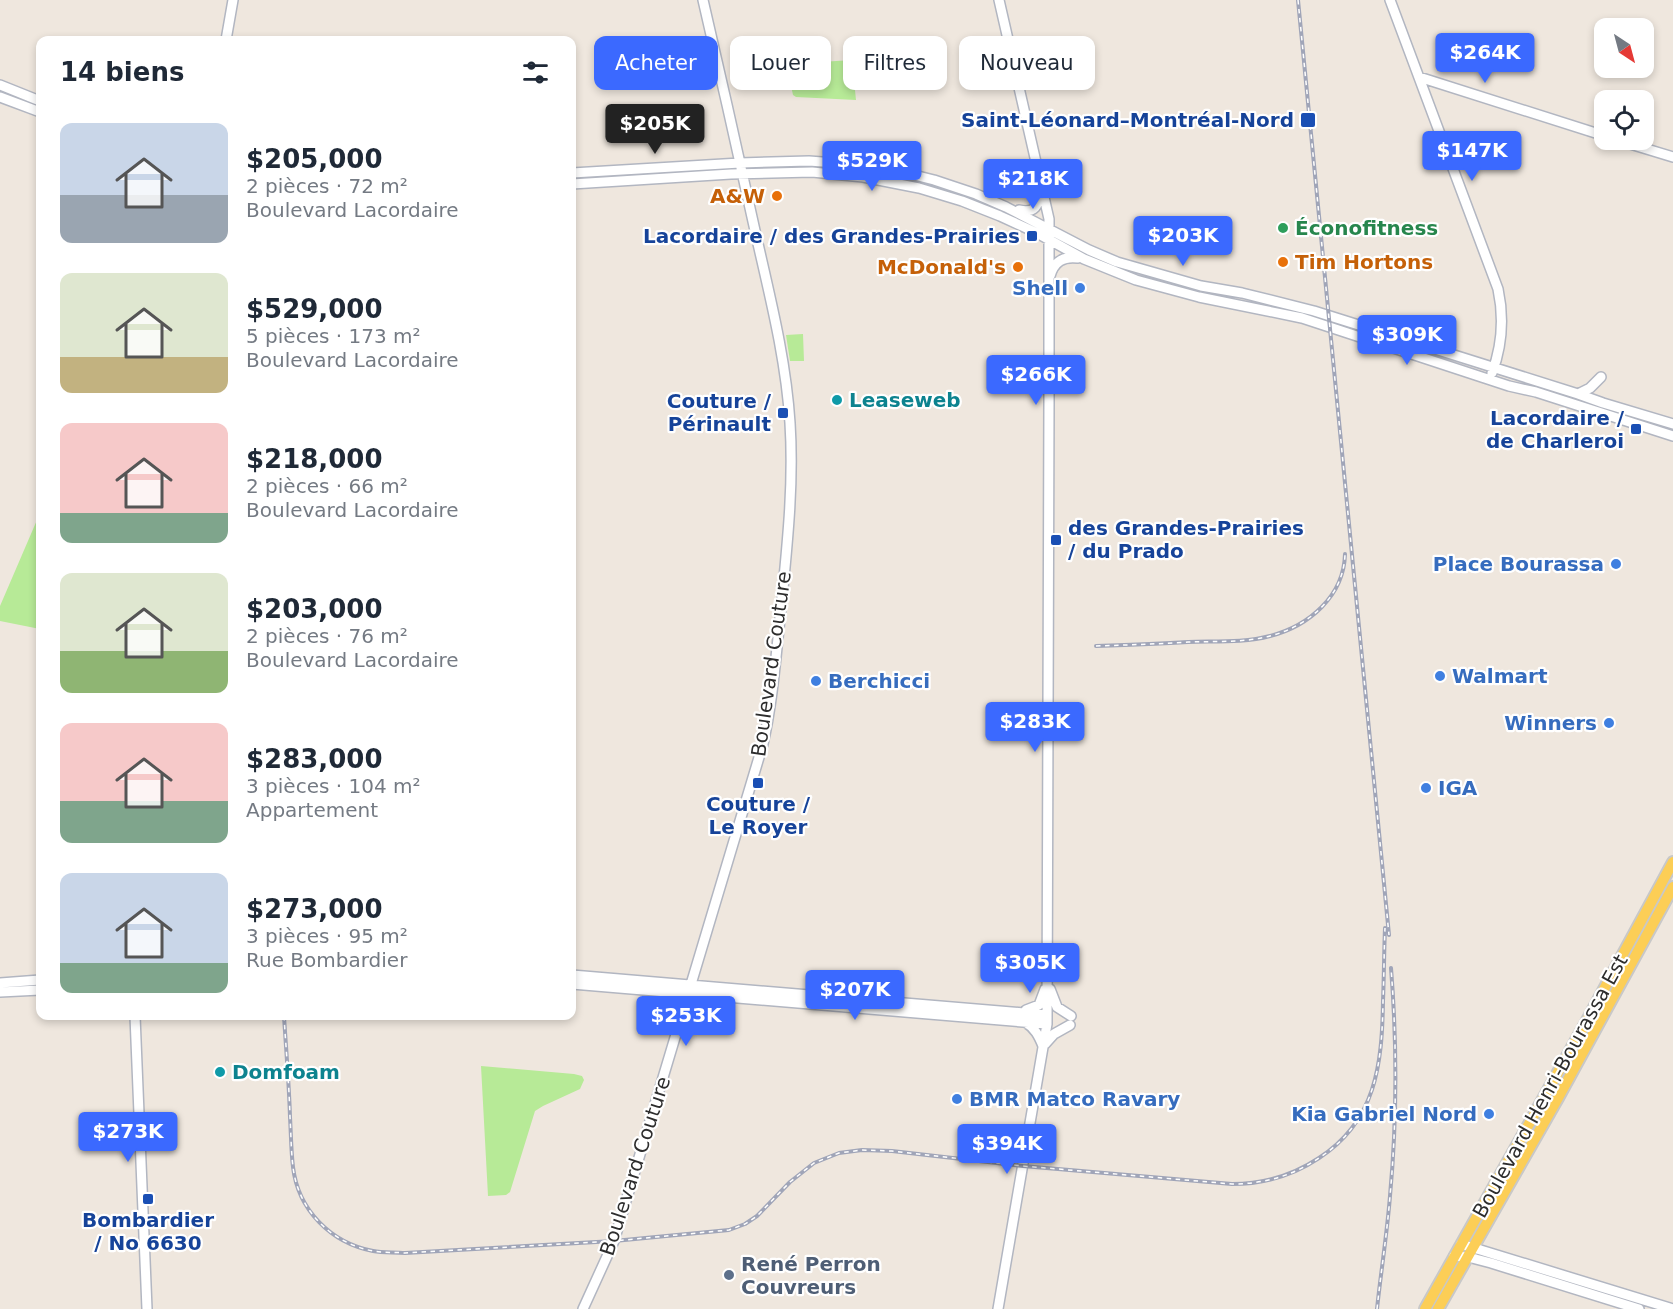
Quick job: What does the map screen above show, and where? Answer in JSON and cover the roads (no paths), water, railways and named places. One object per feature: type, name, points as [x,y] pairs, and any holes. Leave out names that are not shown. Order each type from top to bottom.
[{"type":"main road","points":[[227,36],[233,0]]},
{"type":"main road","name":"Boulevard Couture","points":[[583,1309],[614,1241],[765,733],[780,620],[791,506],[790,422],[783,363],[772,304],[703,0]]},
{"type":"main road","points":[[998,1309],[1047,1019],[1049,240],[1049,219],[1043,189],[999,0]]},
{"type":"main road","points":[[1390,0],[1498,289],[1502,320],[1500,340],[1490,378]]},
{"type":"main road","points":[[1419,77],[1594,133]]},
{"type":"main road","points":[[0,85],[36,99]]},
{"type":"main road","points":[[0,97],[36,110]]},
{"type":"main road","points":[[1650,150],[1673,157]]},
{"type":"main road","points":[[576,173],[809,161],[882,168],[934,180],[976,194],[1008,207],[1089,250],[1124,264],[1201,286],[1298,306],[1673,424]]},
{"type":"main road","points":[[576,184],[742,174],[828,173],[919,188],[1000,216],[1084,259],[1139,281],[1213,301],[1302,318],[1673,436]]},
{"type":"main road","points":[[1008,207],[1027,212],[1031,210],[1038,204],[1043,189]]},
{"type":"main road","points":[[1048,284],[1052,269],[1059,261],[1070,257],[1084,259]]},
{"type":"main road","points":[[1578,394],[1601,377]]},
{"type":"main road","name":"Boulevard Henri-Bourassa Est","points":[[1425,1309],[1673,862]]},
{"type":"main road","name":"Boulevard Henri-Bourassa Est","points":[[1438,1309],[1558,1098],[1673,887]]},
{"type":"main road","points":[[576,975],[1024,1022],[1047,1019]]},
{"type":"main road","points":[[1013,1012],[1028,1010],[1039,1005],[1048,978]]},
{"type":"main road","points":[[1043,1046],[1053,1034],[1071,1021],[1057,1007],[1048,978]]},
{"type":"main road","points":[[0,983],[36,980]]},
{"type":"main road","points":[[576,984],[689,989],[1013,1012],[1047,1019]]},
{"type":"main road","points":[[0,992],[36,990]]},
{"type":"main road","points":[[135,1020],[147,1309]]},
{"type":"main road","points":[[1024,1022],[1032,1026],[1043,1046]]},
{"type":"main road","points":[[1461,1244],[1471,1252],[1639,1309]]},
{"type":"main road","points":[[1454,1256],[1471,1252],[1673,1309]]},
{"type":"railway","points":[[1298,0],[1389,935]]},
{"type":"railway","points":[[1096,646],[1240,641],[1284,631],[1311,617],[1331,596],[1343,569],[1345,554]]},
{"type":"railway","points":[[284,1020],[292,1155],[296,1183],[309,1210],[319,1222],[343,1241],[377,1252],[405,1253],[614,1241],[729,1230],[757,1216],[790,1182],[814,1163],[839,1153],[862,1150],[1232,1184],[1266,1181],[1288,1174],[1319,1158],[1338,1143],[1353,1127],[1372,1090],[1381,1047],[1385,928]]},
{"type":"railway","points":[[1377,1309],[1389,1210],[1394,1139],[1395,1053],[1391,968]]},
{"type":"place","name":"Saint-Léonard–Montréal-Nord","points":[[1308,120]]},
{"type":"place","name":"A&W","points":[[777,196]]},
{"type":"place","name":"Éconofitness","points":[[1283,228]]},
{"type":"place","name":"Lacordaire / des Grandes-Prairies","points":[[1032,236]]},
{"type":"place","name":"Tim Hortons","points":[[1283,262]]},
{"type":"place","name":"McDonald's","points":[[1018,267]]},
{"type":"place","name":"Shell","points":[[1080,288]]},
{"type":"place","name":"Leaseweb","points":[[837,400]]},
{"type":"place","name":"Couture / Périnault","points":[[783,413]]},
{"type":"place","name":"Lacordaire / de Charleroi","points":[[1636,429]]},
{"type":"place","name":"des Grandes-Prairies / du Prado","points":[[1056,540]]},
{"type":"place","name":"Place Bourassa","points":[[1616,564]]},
{"type":"place","name":"Walmart","points":[[1440,676]]},
{"type":"place","name":"Berchicci","points":[[816,681]]},
{"type":"place","name":"Winners","points":[[1609,723]]},
{"type":"place","name":"Couture / Le Royer","points":[[758,783]]},
{"type":"place","name":"IGA","points":[[1426,788]]},
{"type":"place","name":"Domfoam","points":[[220,1072]]},
{"type":"place","name":"BMR Matco Ravary","points":[[957,1099]]},
{"type":"place","name":"Kia Gabriel Nord","points":[[1489,1114]]},
{"type":"place","name":"Bombardier / No 6630","points":[[148,1199]]},
{"type":"place","name":"René Perron Couvreurs","points":[[729,1275]]}]
